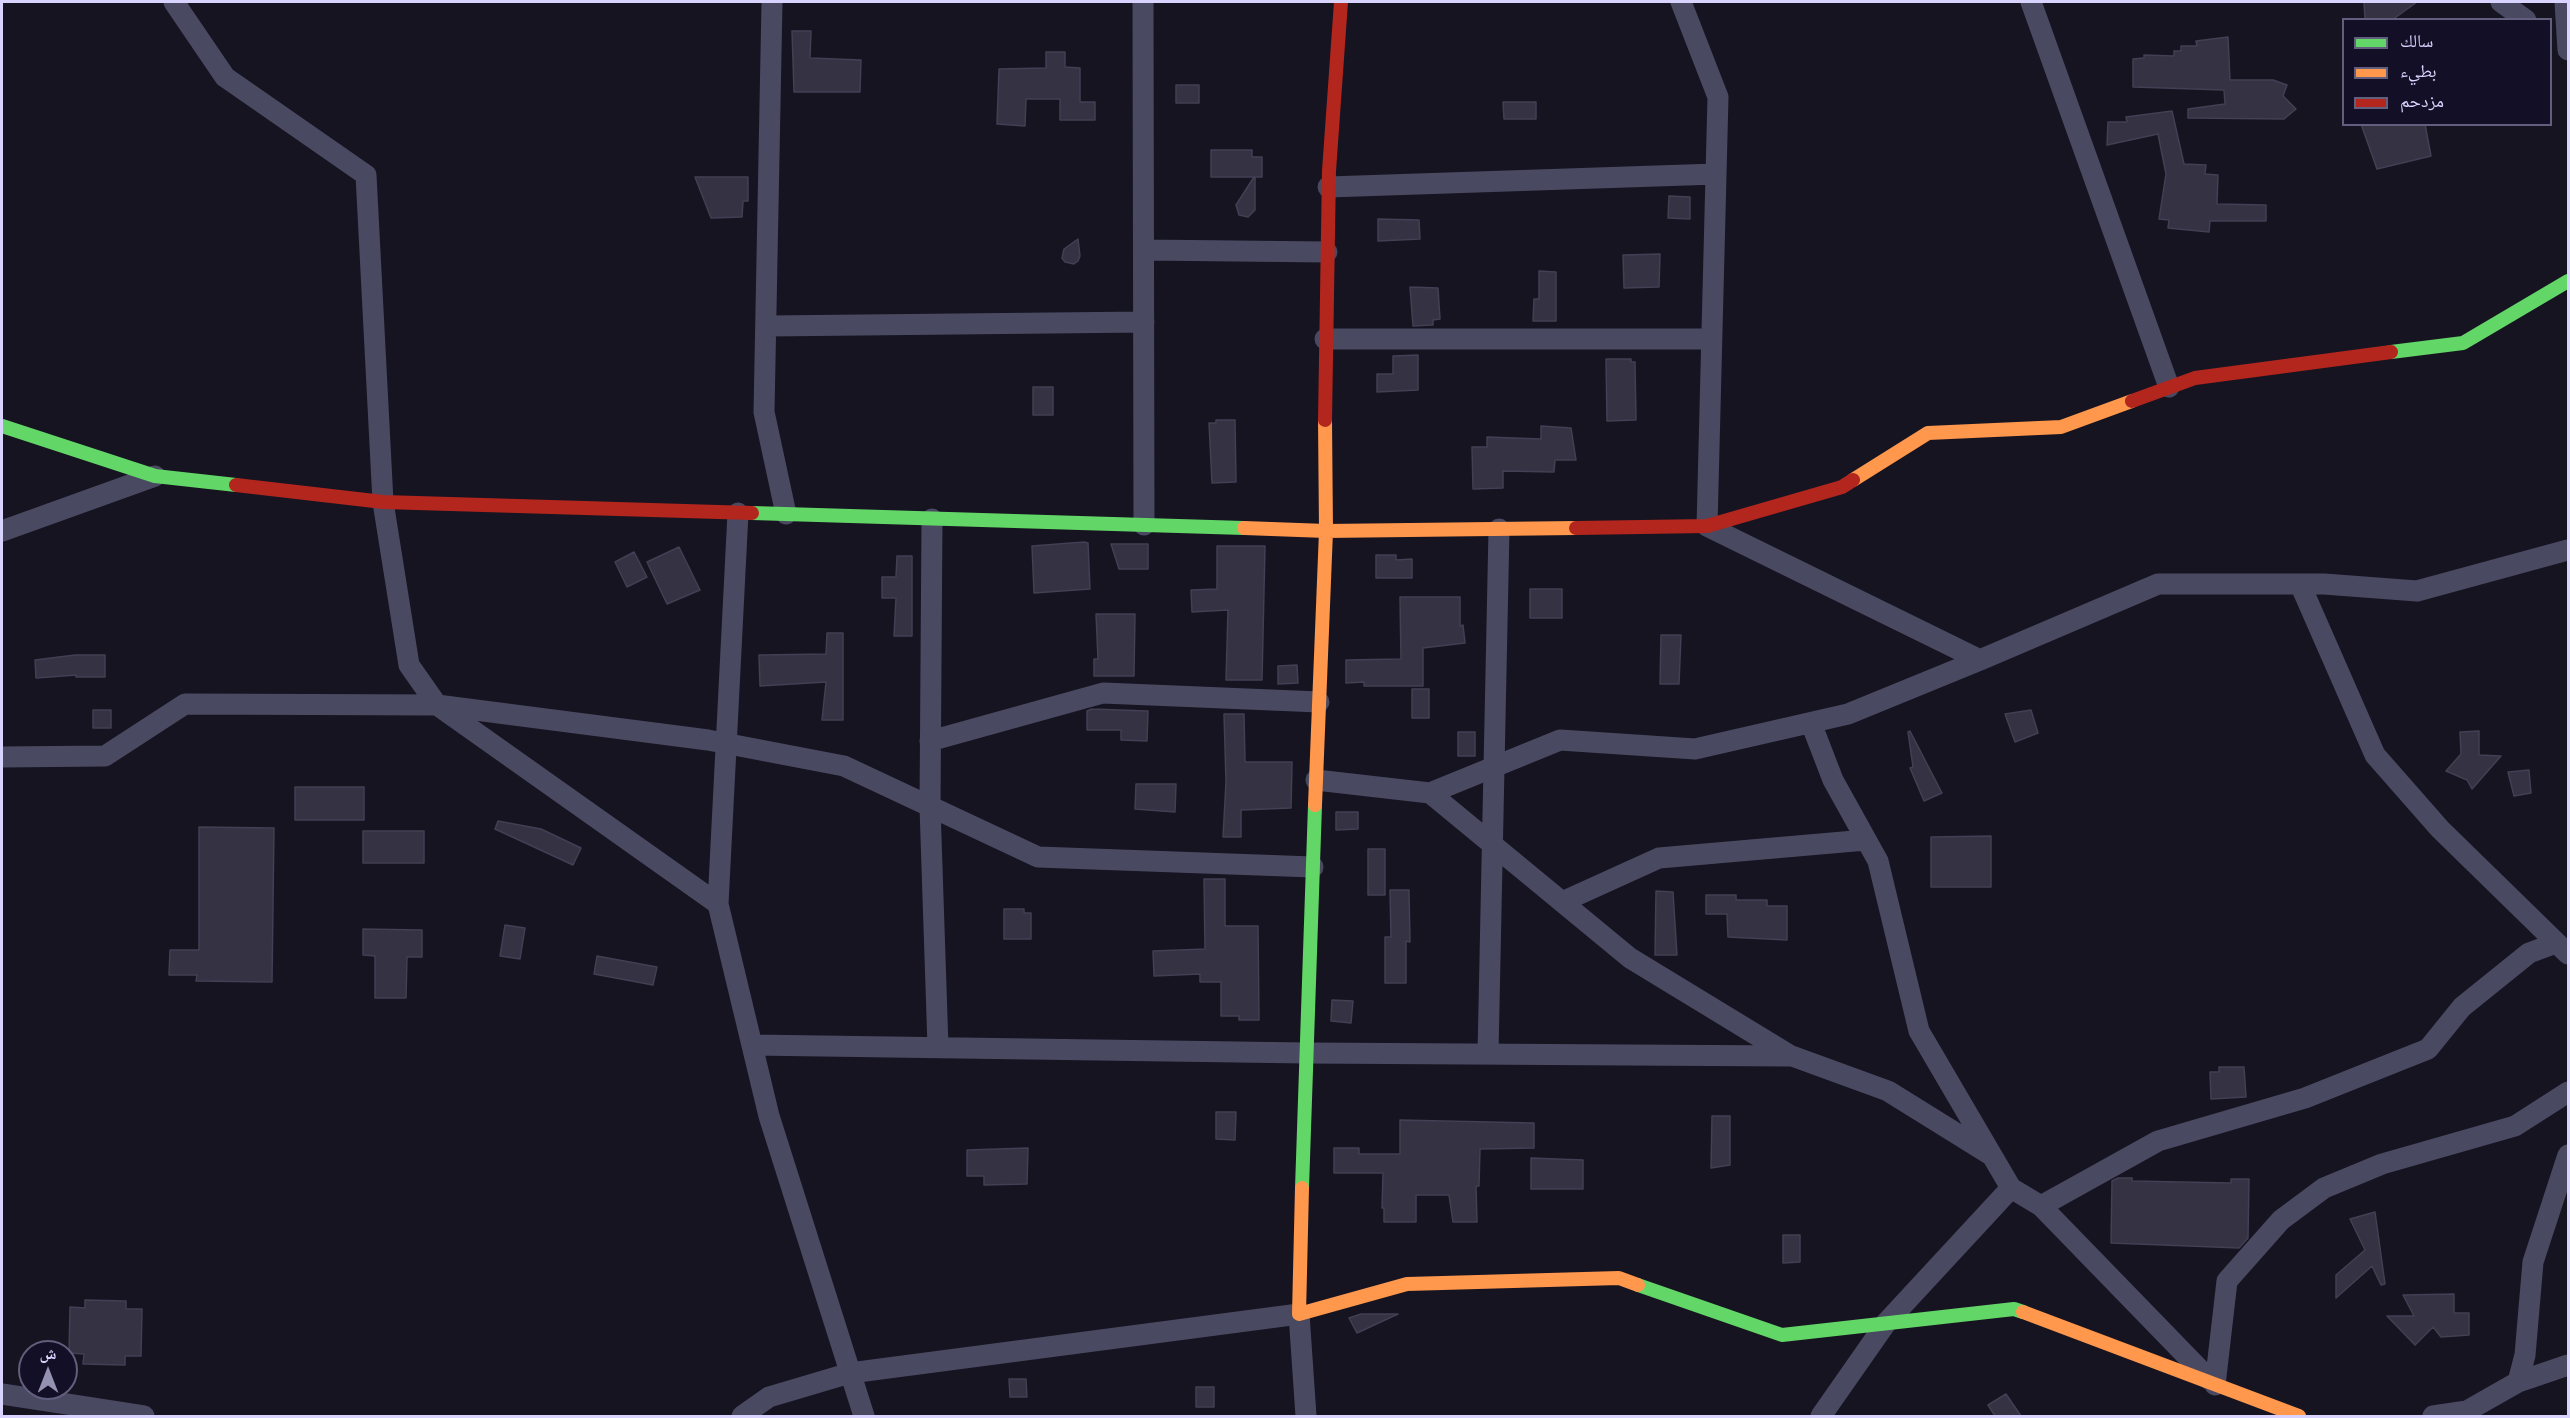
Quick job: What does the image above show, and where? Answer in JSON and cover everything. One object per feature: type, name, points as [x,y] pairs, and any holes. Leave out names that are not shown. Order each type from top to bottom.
[{"type":"street","points":[[174,2],[225,77],[366,175],[383,502],[409,664],[437,705],[718,904]]},
{"type":"street","points":[[772,2],[768,326],[764,412],[786,514]]},
{"type":"street","points":[[1143,2],[1144,525]]},
{"type":"street","points":[[1306,1416],[1299,1314],[1306,1053],[1326,531],[1328,187],[1341,2]]},
{"type":"street","points":[[1681,2],[1718,97],[1707,526]]},
{"type":"street","points":[[2031,2],[2169,387]]},
{"type":"street","points":[[2501,2],[2523,18]]},
{"type":"street","points":[[2565,2],[2568,50]]},
{"type":"street","points":[[2552,39],[2568,50]]},
{"type":"street","points":[[1328,187],[1716,174]]},
{"type":"street","points":[[1144,250],[1327,252]]},
{"type":"street","points":[[2,426],[155,476],[383,502],[1326,531],[1707,526],[1842,487],[1928,433],[2061,427],[2195,378],[2463,343],[2568,281]]},
{"type":"street","points":[[768,326],[1144,322]]},
{"type":"street","points":[[1326,339],[1711,339]]},
{"type":"street","points":[[2,531],[155,476]]},
{"type":"street","points":[[738,513],[718,904],[769,1116],[864,1416]]},
{"type":"street","points":[[932,519],[930,807],[938,1047]]},
{"type":"street","points":[[1707,526],[1980,660]]},
{"type":"street","points":[[1488,1054],[1499,529]]},
{"type":"street","points":[[1316,780],[1430,793],[1560,740],[1695,749],[1811,723],[1848,714],[2158,584],[2300,584],[2417,591],[2568,550]]},
{"type":"street","points":[[2300,584],[2375,755],[2440,829],[2562,948]]},
{"type":"street","points":[[930,741],[1103,693],[1319,702]]},
{"type":"street","points":[[2,757],[105,756],[185,704],[437,705],[726,744],[844,766],[1038,857],[1313,867]]},
{"type":"street","points":[[1811,723],[1833,780],[1878,861],[1919,1031],[2011,1188],[2041,1206],[2215,1385]]},
{"type":"street","points":[[1430,793],[1630,958],[1792,1056],[1888,1090],[1991,1155]]},
{"type":"street","points":[[1562,902],[1659,858],[1866,840]]},
{"type":"street","points":[[2041,1206],[2158,1141],[2305,1098],[2428,1049],[2462,1008],[2529,953],[2562,948]]},
{"type":"street","points":[[752,1045],[1306,1053],[1792,1056]]},
{"type":"street","points":[[2215,1385],[2227,1281],[2281,1221],[2324,1188],[2382,1164],[2515,1126],[2568,1092]]},
{"type":"street","points":[[2518,1382],[2525,1355],[2533,1262],[2568,1155]]},
{"type":"street","points":[[1821,1416],[1886,1323],[2011,1188]]},
{"type":"street","points":[[742,1416],[769,1396],[850,1373],[1299,1314],[1407,1284],[1619,1278],[1782,1335],[2014,1309],[2299,1416]]},
{"type":"street","points":[[2433,1416],[2467,1411],[2518,1382],[2568,1365]]},
{"type":"street","points":[[2,1394],[144,1416]]},
{"type":"building","points":[[2364,2],[2417,2],[2395,18],[2365,18]]},
{"type":"building","points":[[792,31],[811,31],[810,58],[861,60],[860,92],[794,92]]},
{"type":"building","points":[[2228,37],[2230,80],[2273,80],[2287,85],[2283,96],[2296,109],[2284,119],[2188,118],[2188,109],[2225,104],[2224,90],[2133,87],[2133,59],[2144,58],[2144,55],[2174,56],[2174,51],[2181,51],[2181,46],[2197,46],[2196,41]]},
{"type":"building","points":[[1046,52],[1065,52],[1065,67],[1080,68],[1080,102],[1095,102],[1095,120],[1060,120],[1060,99],[1026,99],[1025,126],[997,124],[999,69],[1046,68]]},
{"type":"building","points":[[1176,85],[1199,85],[1199,103],[1176,103]]},
{"type":"building","points":[[1503,102],[1536,102],[1536,119],[1504,119]]},
{"type":"building","points":[[2172,111],[2184,164],[2206,165],[2205,174],[2218,175],[2217,204],[2266,205],[2266,221],[2210,221],[2209,232],[2168,228],[2169,220],[2159,219],[2166,174],[2158,134],[2107,145],[2108,122],[2127,122],[2126,117]]},
{"type":"building","points":[[2362,126],[2425,126],[2431,156],[2377,169]]},
{"type":"building","points":[[1211,150],[1252,150],[1252,157],[1262,157],[1262,177],[1255,177],[1255,210],[1248,217],[1239,215],[1236,205],[1254,177],[1211,177]]},
{"type":"building","points":[[695,177],[748,177],[748,201],[743,201],[742,217],[711,218]]},
{"type":"building","points":[[1669,196],[1690,197],[1690,219],[1668,218]]},
{"type":"building","points":[[1378,219],[1419,220],[1420,239],[1378,241]]},
{"type":"building","points":[[1078,239],[1080,256],[1078,261],[1074,264],[1065,262],[1062,258],[1064,249]]},
{"type":"building","points":[[1660,254],[1659,287],[1624,288],[1623,255]]},
{"type":"building","points":[[1539,271],[1556,272],[1556,321],[1533,321],[1534,299],[1539,299]]},
{"type":"building","points":[[1410,287],[1438,288],[1440,319],[1433,320],[1433,325],[1413,326]]},
{"type":"building","points":[[1418,355],[1418,390],[1377,392],[1377,374],[1393,374],[1393,356]]},
{"type":"building","points":[[1606,359],[1631,359],[1631,362],[1635,362],[1636,420],[1607,421]]},
{"type":"building","points":[[1033,387],[1053,387],[1053,415],[1033,415]]},
{"type":"building","points":[[1216,420],[1235,420],[1236,482],[1212,483],[1209,423],[1216,423]]},
{"type":"building","points":[[1541,426],[1571,428],[1576,460],[1555,460],[1554,472],[1503,471],[1503,488],[1473,489],[1472,447],[1487,447],[1487,437],[1541,439]]},
{"type":"building","points":[[1088,543],[1090,589],[1034,593],[1032,546]]},
{"type":"building","points":[[1111,544],[1148,544],[1148,569],[1119,569]]},
{"type":"building","points":[[1217,546],[1265,546],[1262,680],[1226,680],[1228,610],[1192,612],[1191,590],[1217,589]]},
{"type":"building","points":[[679,547],[700,590],[667,604],[647,562]]},
{"type":"building","points":[[634,552],[647,577],[627,587],[615,562]]},
{"type":"building","points":[[1376,555],[1396,555],[1396,560],[1412,559],[1412,578],[1376,578]]},
{"type":"building","points":[[897,556],[912,556],[912,636],[894,636],[896,598],[882,598],[882,577],[896,577]]},
{"type":"building","points":[[1530,589],[1562,589],[1562,618],[1530,618]]},
{"type":"building","points":[[1400,597],[1460,597],[1460,626],[1463,625],[1465,643],[1423,648],[1423,686],[1364,686],[1364,682],[1346,683],[1346,660],[1401,659]]},
{"type":"building","points":[[1096,614],[1135,614],[1134,676],[1094,676],[1094,659],[1098,659]]},
{"type":"building","points":[[827,633],[843,633],[843,720],[822,720],[826,682],[760,686],[759,655],[826,654]]},
{"type":"building","points":[[1661,635],[1681,635],[1679,684],[1660,684]]},
{"type":"building","points":[[75,655],[105,655],[105,677],[76,677],[76,675],[36,678],[35,660]]},
{"type":"building","points":[[1297,665],[1298,683],[1278,684],[1278,666]]},
{"type":"building","points":[[1412,689],[1429,689],[1429,718],[1412,718]]},
{"type":"building","points":[[1092,709],[1148,711],[1147,741],[1121,740],[1121,730],[1087,730],[1087,711]]},
{"type":"building","points":[[93,710],[111,710],[111,728],[93,728]]},
{"type":"building","points":[[2031,710],[2038,733],[2015,742],[2005,714]]},
{"type":"building","points":[[1224,714],[1244,714],[1245,762],[1292,762],[1291,808],[1241,810],[1241,837],[1223,837],[1226,782]]},
{"type":"building","points":[[1910,731],[1942,793],[1924,801],[1910,768],[1913,767],[1908,732]]},
{"type":"building","points":[[2479,731],[2479,755],[2501,756],[2472,789],[2467,780],[2446,771],[2461,754],[2460,732]]},
{"type":"building","points":[[1458,732],[1475,732],[1475,756],[1458,756]]},
{"type":"building","points":[[2529,770],[2531,793],[2514,796],[2508,772]]},
{"type":"building","points":[[1136,784],[1176,784],[1175,812],[1135,809]]},
{"type":"building","points":[[295,787],[364,787],[364,820],[295,820]]},
{"type":"building","points":[[1336,812],[1358,812],[1358,829],[1336,830]]},
{"type":"building","points":[[498,821],[541,829],[581,848],[573,865],[495,829]]},
{"type":"building","points":[[199,827],[274,828],[272,982],[196,981],[197,975],[169,975],[170,950],[199,950]]},
{"type":"building","points":[[363,831],[424,831],[424,863],[363,863]]},
{"type":"building","points":[[1991,836],[1991,887],[1931,887],[1931,837]]},
{"type":"building","points":[[1368,849],[1385,849],[1385,895],[1368,895]]},
{"type":"building","points":[[1204,879],[1225,879],[1225,926],[1258,926],[1259,1020],[1239,1020],[1239,1016],[1221,1016],[1221,982],[1200,982],[1200,974],[1154,976],[1153,951],[1205,949]]},
{"type":"building","points":[[1390,890],[1409,890],[1410,942],[1406,941],[1406,983],[1385,983],[1385,937],[1391,937]]},
{"type":"building","points":[[1656,891],[1673,892],[1677,955],[1655,955]]},
{"type":"building","points":[[1706,895],[1736,895],[1736,900],[1767,900],[1767,906],[1787,906],[1787,940],[1728,937],[1727,914],[1706,914]]},
{"type":"building","points":[[1004,909],[1024,909],[1024,913],[1031,913],[1031,939],[1004,939]]},
{"type":"building","points":[[505,925],[525,928],[520,959],[500,956]]},
{"type":"building","points":[[363,929],[422,930],[422,957],[407,957],[406,998],[375,998],[375,956],[363,955]]},
{"type":"building","points":[[597,956],[657,967],[653,985],[594,974]]},
{"type":"building","points":[[1332,1000],[1353,1001],[1351,1023],[1331,1021]]},
{"type":"building","points":[[2219,1067],[2244,1067],[2246,1097],[2211,1099],[2210,1072],[2219,1072]]},
{"type":"building","points":[[1216,1112],[1236,1112],[1235,1140],[1216,1139]]},
{"type":"building","points":[[1712,1116],[1730,1116],[1730,1165],[1711,1168]]},
{"type":"building","points":[[1400,1120],[1534,1123],[1534,1148],[1480,1149],[1479,1186],[1476,1186],[1477,1222],[1453,1222],[1449,1195],[1416,1195],[1416,1222],[1384,1222],[1383,1173],[1334,1173],[1334,1148],[1359,1148],[1359,1154],[1400,1154]]},
{"type":"building","points":[[1028,1148],[1027,1184],[984,1185],[984,1176],[967,1176],[967,1150]]},
{"type":"building","points":[[1531,1158],[1583,1160],[1583,1189],[1531,1189]]},
{"type":"building","points":[[2118,1178],[2132,1178],[2132,1181],[2231,1183],[2231,1179],[2249,1179],[2248,1238],[2239,1248],[2111,1243],[2112,1181]]},
{"type":"building","points":[[2375,1212],[2385,1284],[2381,1285],[2372,1266],[2336,1298],[2336,1275],[2365,1250],[2350,1219]]},
{"type":"building","points":[[1783,1235],[1800,1235],[1800,1262],[1783,1263]]},
{"type":"building","points":[[2454,1294],[2454,1313],[2469,1313],[2469,1335],[2441,1337],[2433,1327],[2415,1345],[2387,1316],[2414,1316],[2403,1295]]},
{"type":"building","points":[[85,1300],[126,1301],[126,1309],[142,1309],[141,1356],[125,1356],[125,1365],[83,1364],[84,1354],[78,1354],[78,1340],[69,1340],[70,1307],[85,1308]]},
{"type":"building","points":[[1361,1314],[1398,1314],[1357,1333],[1349,1318]]},
{"type":"building","points":[[1009,1379],[1026,1379],[1027,1397],[1010,1397]]},
{"type":"building","points":[[1196,1387],[1214,1387],[1214,1407],[1196,1407]]},
{"type":"building","points":[[2006,1394],[2021,1416],[1995,1416],[1988,1405]]},
{"type":"traffic: fast","points":[[2391,352],[2463,343],[2568,281]]},
{"type":"traffic: fast","points":[[2,426],[155,476],[236,485]]},
{"type":"traffic: fast","points":[[752,513],[1244,528]]},
{"type":"traffic: fast","points":[[1302,1188],[1315,805]]},
{"type":"traffic: fast","points":[[1638,1285],[1782,1335],[2014,1309],[2023,1312]]},
{"type":"traffic: slow","points":[[1853,480],[1928,433],[2061,427],[2132,401]]},
{"type":"traffic: slow","points":[[1315,805],[1326,531],[1325,420]]},
{"type":"traffic: slow","points":[[1244,528],[1326,531],[1576,528]]},
{"type":"traffic: slow","points":[[1302,1188],[1299,1314],[1407,1284],[1619,1278],[1638,1285]]},
{"type":"traffic: slow","points":[[2023,1312],[2299,1416]]},
{"type":"traffic: jam","points":[[1325,420],[1329,171],[1341,2]]},
{"type":"traffic: jam","points":[[2132,401],[2195,378],[2391,352]]},
{"type":"traffic: jam","points":[[1576,528],[1707,526],[1842,487],[1853,480]]},
{"type":"traffic: jam","points":[[236,485],[383,502],[752,513]]}]
